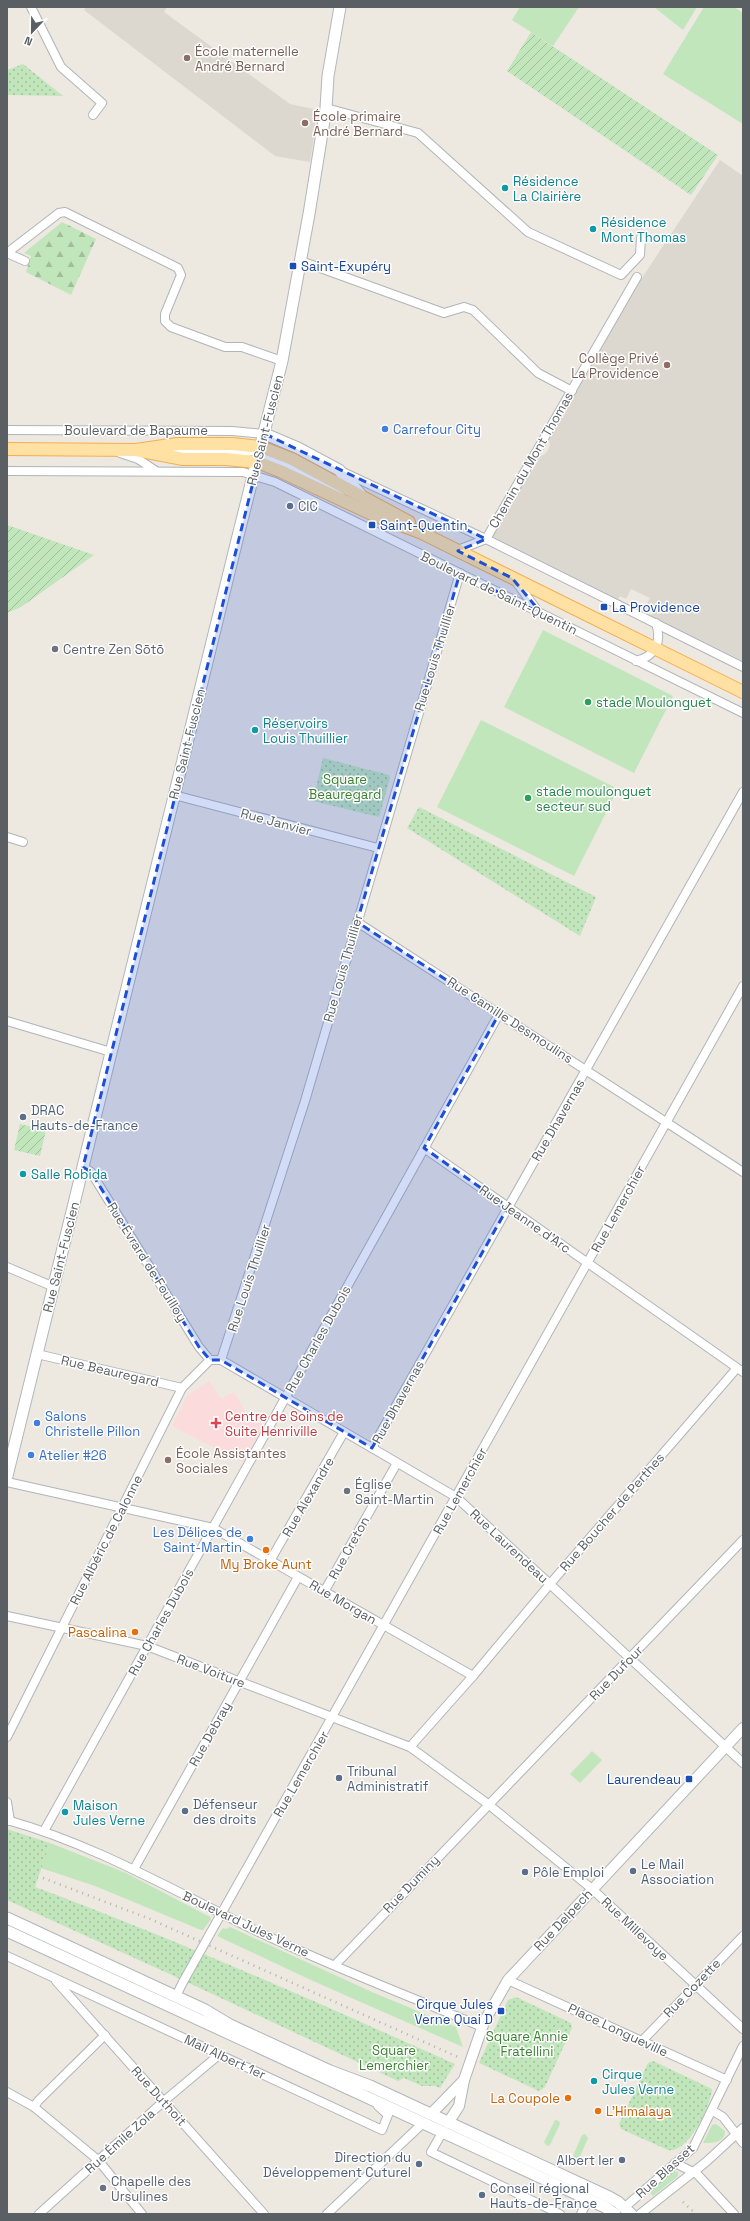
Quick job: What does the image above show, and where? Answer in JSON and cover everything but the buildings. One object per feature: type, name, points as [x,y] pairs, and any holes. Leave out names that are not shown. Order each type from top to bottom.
[{"type":"main road","name":"Rue Saint-Fuscien","points":[[7,1476],[282,361],[301,261],[326,108],[329,70],[340,7]]},
{"type":"main road","points":[[265,434],[298,448],[339,470],[363,497]]},
{"type":"main road","name":"Boulevard de Bapaume","points":[[7,450],[136,450],[177,444],[232,444],[261,447]]},
{"type":"main road","points":[[155,455],[177,452],[246,451],[261,447]]},
{"type":"main road","name":"Boulevard de Saint-Quentin","points":[[261,447],[292,459],[409,522],[422,533]]},
{"type":"main road","name":"Boulevard de Bapaume","points":[[136,450],[155,455],[183,459],[226,459],[257,462]]},
{"type":"main road","points":[[257,462],[271,459],[350,496],[363,497]]},
{"type":"main road","name":"Boulevard de Saint-Quentin","points":[[257,462],[280,471],[374,515],[422,533],[458,550],[743,692]]},
{"type":"main road","points":[[7,1918],[176,1996],[237,2028],[431,2114],[609,2197],[625,2212]]},
{"type":"main road","name":"Mail Albert 1er","points":[[7,1931],[588,2200],[615,2214]]},
{"type":"main road","points":[[422,2124],[431,2114]]},
{"type":"main road","points":[[442,2133],[448,2123]]},
{"type":"street","points":[[31,7],[61,66],[102,103],[94,115]]},
{"type":"street","points":[[326,108],[418,133],[528,232],[621,275],[640,256],[641,238]]},
{"type":"street","points":[[25,261],[7,253],[59,213],[65,212],[178,268],[181,275],[165,314],[165,321],[172,327],[225,347],[242,347],[282,361]]},
{"type":"street","points":[[301,261],[444,313],[464,307],[473,310],[538,373],[572,391]]},
{"type":"street","name":"Chemin du Mont Thomas","points":[[486,539],[637,277]]},
{"type":"street","name":"Boulevard de Bapaume","points":[[7,430],[232,431],[265,434]]},
{"type":"street","points":[[111,450],[138,460],[156,472]]},
{"type":"street","points":[[339,470],[486,539],[631,613],[656,623],[743,667]]},
{"type":"street","points":[[7,471],[242,472],[255,474]]},
{"type":"street","name":"Boulevard de Saint-Quentin","points":[[255,474],[275,482],[743,713]]},
{"type":"street","points":[[458,550],[486,539]]},
{"type":"street","name":"Rue Louis Thuillier","points":[[221,1360],[280,1180],[460,574]]},
{"type":"street","points":[[512,578],[530,603],[542,614]]},
{"type":"street","points":[[636,661],[649,657],[656,649],[660,640],[656,623]]},
{"type":"street","name":"Rue Dhavernas","points":[[372,1448],[743,792]]},
{"type":"street","name":"Rue Janvier","points":[[174,795],[378,848]]},
{"type":"street","points":[[7,837],[23,842]]},
{"type":"street","name":"Rue Camille Desmoulins","points":[[357,922],[587,1069],[743,1172]]},
{"type":"street","name":"Rue Lemerchier","points":[[176,1996],[743,986]]},
{"type":"street","name":"Rue Charles Dubois","points":[[44,1831],[500,1014]]},
{"type":"street","points":[[7,1021],[112,1052]]},
{"type":"street","name":"Rue Jeanne d'Arc","points":[[424,1148],[740,1370]]},
{"type":"street","name":"Rue Évrard de Fouilloy","points":[[83,1167],[92,1172],[199,1347],[210,1360]]},
{"type":"street","points":[[7,1267],[54,1287]]},
{"type":"street","name":"Rue Beauregard","points":[[37,1354],[182,1388]]},
{"type":"street","points":[[210,1360],[221,1360]]},
{"type":"street","name":"Rue Albéric de Calonne","points":[[7,1737],[182,1388],[210,1360]]},
{"type":"street","name":"Rue Laurendeau","points":[[221,1360],[456,1497],[743,1763]]},
{"type":"street","name":"Rue Boucher de Perthes","points":[[410,1747],[473,1676],[550,1584],[740,1370]]},
{"type":"street","name":"Rue Alexandre","points":[[270,1561],[344,1432]]},
{"type":"street","name":"Rue Creton","points":[[324,1592],[397,1463]]},
{"type":"street","name":"Rue Morgan","points":[[7,1482],[213,1528],[473,1676]]},
{"type":"street","name":"Rue Dufour","points":[[488,1804],[743,1540]]},
{"type":"street","name":"Rue Debray","points":[[134,1869],[298,1577]]},
{"type":"street","name":"Rue Voiture","points":[[7,1616],[147,1646],[410,1747]]},
{"type":"street","name":"Rue Delpech","points":[[448,2123],[460,2106],[464,2080],[482,2027],[492,2006],[508,1980],[743,1728]]},
{"type":"street","name":"Rue Millevoye","points":[[410,1747],[488,1804],[592,1889],[743,2029]]},
{"type":"street","points":[[7,1802],[11,1816],[8,1821]]},
{"type":"street","name":"Rue Duminy","points":[[334,1965],[488,1804]]},
{"type":"street","name":"Boulevard Jules Verne","points":[[8,1821],[44,1831],[134,1869],[222,1913],[334,1965],[482,2027]]},
{"type":"street","name":"Rue Cozette","points":[[642,2041],[743,1936]]},
{"type":"street","name":"Mail Albert 1er","points":[[7,1956],[382,2130],[388,2115],[383,2109],[346,2088]]},
{"type":"street","name":"Rue Duthoit","points":[[53,1977],[264,2214]]},
{"type":"street","name":"Place Longueville","points":[[508,1980],[727,2080]]},
{"type":"street","points":[[34,2107],[38,2101],[105,2035]]},
{"type":"street","name":"Rue Blasset","points":[[625,2212],[675,2163],[693,2148],[713,2111],[743,2046]]},
{"type":"street","name":"Rue Émile Zola","points":[[40,2214],[164,2101],[220,2054]]},
{"type":"street","name":"Rue Delpech","points":[[431,2114],[464,2080]]},
{"type":"street","points":[[7,2092],[34,2107],[98,2160],[142,2214]]},
{"type":"street","points":[[713,2111],[723,2117],[743,2143]]},
{"type":"street","points":[[327,2214],[422,2124]]},
{"type":"street","points":[[640,2214],[694,2172],[743,2128]]},
{"type":"street","points":[[442,2133],[431,2152],[560,2214]]},
{"type":"street","points":[[675,2163],[694,2172],[734,2214]]},
{"type":"street","points":[[581,2214],[588,2200]]},
{"type":"highlighted area","points":[[265,434],[486,539],[458,551],[512,578],[542,614],[460,573],[357,922],[499,1014],[424,1148],[508,1207],[372,1448],[221,1360],[210,1360],[199,1347],[91,1172],[83,1167]]},
{"type":"shaded area","name":"École maternelle André Bernard","points":[[86,7],[167,7],[164,12],[290,104],[318,110],[310,162],[275,156],[84,10]]},
{"type":"shaded area","name":"Collège Privé La Providence","points":[[720,160],[743,176],[743,661],[651,616],[653,612],[645,608],[650,598],[631,589],[626,599],[620,596],[618,599],[492,536],[541,456],[548,450],[550,445],[549,440],[634,290]]},
{"type":"shaded area","name":"Centre de Soins de Suite Henriville","points":[[209,1381],[221,1399],[234,1392],[249,1418],[263,1425],[243,1462],[172,1426],[187,1396]]},
{"type":"green space","points":[[520,7],[579,7],[553,46],[512,20]]},
{"type":"green space","points":[[654,7],[697,7],[683,30]]},
{"type":"green space","points":[[704,7],[734,7],[743,13],[743,124],[663,74]]},
{"type":"green space","points":[[531,32],[718,155],[691,195],[507,71]]},
{"type":"green space","points":[[23,64],[63,96],[7,95],[7,70]]},
{"type":"green space","points":[[62,222],[96,239],[71,295],[26,272],[31,256],[24,253]]},
{"type":"green space","points":[[7,525],[94,555],[21,607],[7,613]]},
{"type":"green space","name":"stade Moulonguet","points":[[543,630],[673,696],[634,773],[504,707]]},
{"type":"green space","name":"stade moulonguet secteur sud","points":[[481,720],[618,789],[574,876],[437,807]]},
{"type":"green space","name":"Square Beauregard","points":[[323,758],[389,775],[390,778],[379,817],[313,801]]},
{"type":"green space","points":[[419,807],[596,897],[580,936],[407,828]]},
{"type":"green space","points":[[20,1124],[46,1130],[40,1156],[14,1150]]},
{"type":"green space","points":[[592,1751],[602,1760],[580,1783],[570,1774]]},
{"type":"green space","name":"Square Lemerchier","points":[[7,1829],[50,1843],[35,1887],[194,1950],[455,2064],[440,2088],[435,2086],[422,2086],[404,2078],[398,2081],[7,1900]]},
{"type":"green space","points":[[50,1843],[126,1873],[210,1917],[211,1919],[203,1930],[201,1930],[95,1886],[41,1868]]},
{"type":"green space","points":[[230,1927],[372,1992],[456,2027],[463,2047],[313,1981],[217,1936],[223,1928],[226,1929]]},
{"type":"green space","name":"Square Annie Fratellini","points":[[516,1997],[571,2023],[572,2028],[545,2087],[539,2091],[479,2063],[508,2000]]},
{"type":"green space","points":[[653,2061],[712,2089],[708,2106],[697,2127],[690,2137],[676,2149],[668,2150],[621,2129],[619,2124],[648,2063]]},
{"type":"green space","points":[[555,2120],[559,2121],[560,2124],[550,2145],[547,2146],[544,2142]]},
{"type":"green space","points":[[716,2124],[725,2131],[723,2138],[717,2142],[703,2143],[712,2125]]},
{"type":"green space","points":[[585,2134],[588,2138],[579,2159],[574,2160],[573,2156],[582,2135]]},
{"type":"green space","points":[[674,2171],[678,2172],[678,2176],[653,2196],[650,2192]]},
{"type":"railway","points":[[43,1878],[150,1919],[460,2058]]},
{"type":"railway","points":[[683,2202],[696,2214]]},
{"type":"place","name":"École maternelle André Bernard","points":[[187,58]]},
{"type":"place","name":"École primaire André Bernard","points":[[305,123]]},
{"type":"place","name":"Résidence La Clairière","points":[[505,188]]},
{"type":"place","name":"Résidence Mont Thomas","points":[[593,229]]},
{"type":"place","name":"Saint-Exupéry","points":[[293,266]]},
{"type":"place","name":"Collège Privé La Providence","points":[[667,365]]},
{"type":"place","name":"Carrefour City","points":[[385,429]]},
{"type":"place","name":"CIC","points":[[290,506]]},
{"type":"place","name":"Saint-Quentin","points":[[372,525]]},
{"type":"place","name":"La Providence","points":[[604,607]]},
{"type":"place","name":"Centre Zen Sōtō","points":[[55,649]]},
{"type":"place","name":"stade Moulonguet","points":[[588,702]]},
{"type":"place","name":"Réservoirs Louis Thuillier","points":[[255,730]]},
{"type":"place","name":"stade moulonguet secteur sud","points":[[528,798]]},
{"type":"place","name":"DRAC Hauts-de-France","points":[[23,1117]]},
{"type":"place","name":"Salle Robida","points":[[23,1174]]},
{"type":"place","name":"Salons Christelle Pillon","points":[[37,1423]]},
{"type":"place","name":"Centre de Soins de Suite Henriville","points":[[216,1423]]},
{"type":"place","name":"Atelier #26","points":[[31,1455]]},
{"type":"place","name":"École Assistantes Sociales","points":[[168,1460]]},
{"type":"place","name":"Église Saint-Martin","points":[[347,1491]]},
{"type":"place","name":"Les Délices de Saint-Martin","points":[[250,1539]]},
{"type":"place","name":"My Broke Aunt","points":[[266,1550]]},
{"type":"place","name":"Pascalina","points":[[135,1632]]},
{"type":"place","name":"Tribunal Administratif","points":[[339,1778]]},
{"type":"place","name":"Laurendeau","points":[[689,1779]]},
{"type":"place","name":"Défenseur des droits","points":[[185,1811]]},
{"type":"place","name":"Maison Jules Verne","points":[[65,1812]]},
{"type":"place","name":"Le Mail Association","points":[[633,1871]]},
{"type":"place","name":"Pôle Emploi","points":[[525,1872]]},
{"type":"place","name":"Cirque Jules Verne Quai D","points":[[501,2011]]},
{"type":"place","name":"Cirque Jules Verne","points":[[594,2081]]},
{"type":"place","name":"La Coupole","points":[[568,2098]]},
{"type":"place","name":"L'Himalaya","points":[[598,2111]]},
{"type":"place","name":"Albert Ier","points":[[622,2160]]},
{"type":"place","name":"Direction du Développement Cuturel","points":[[419,2164]]},
{"type":"place","name":"Chapelle des Ursulines","points":[[103,2188]]},
{"type":"place","name":"Conseil régional Hauts-de-France","points":[[482,2195]]}]
